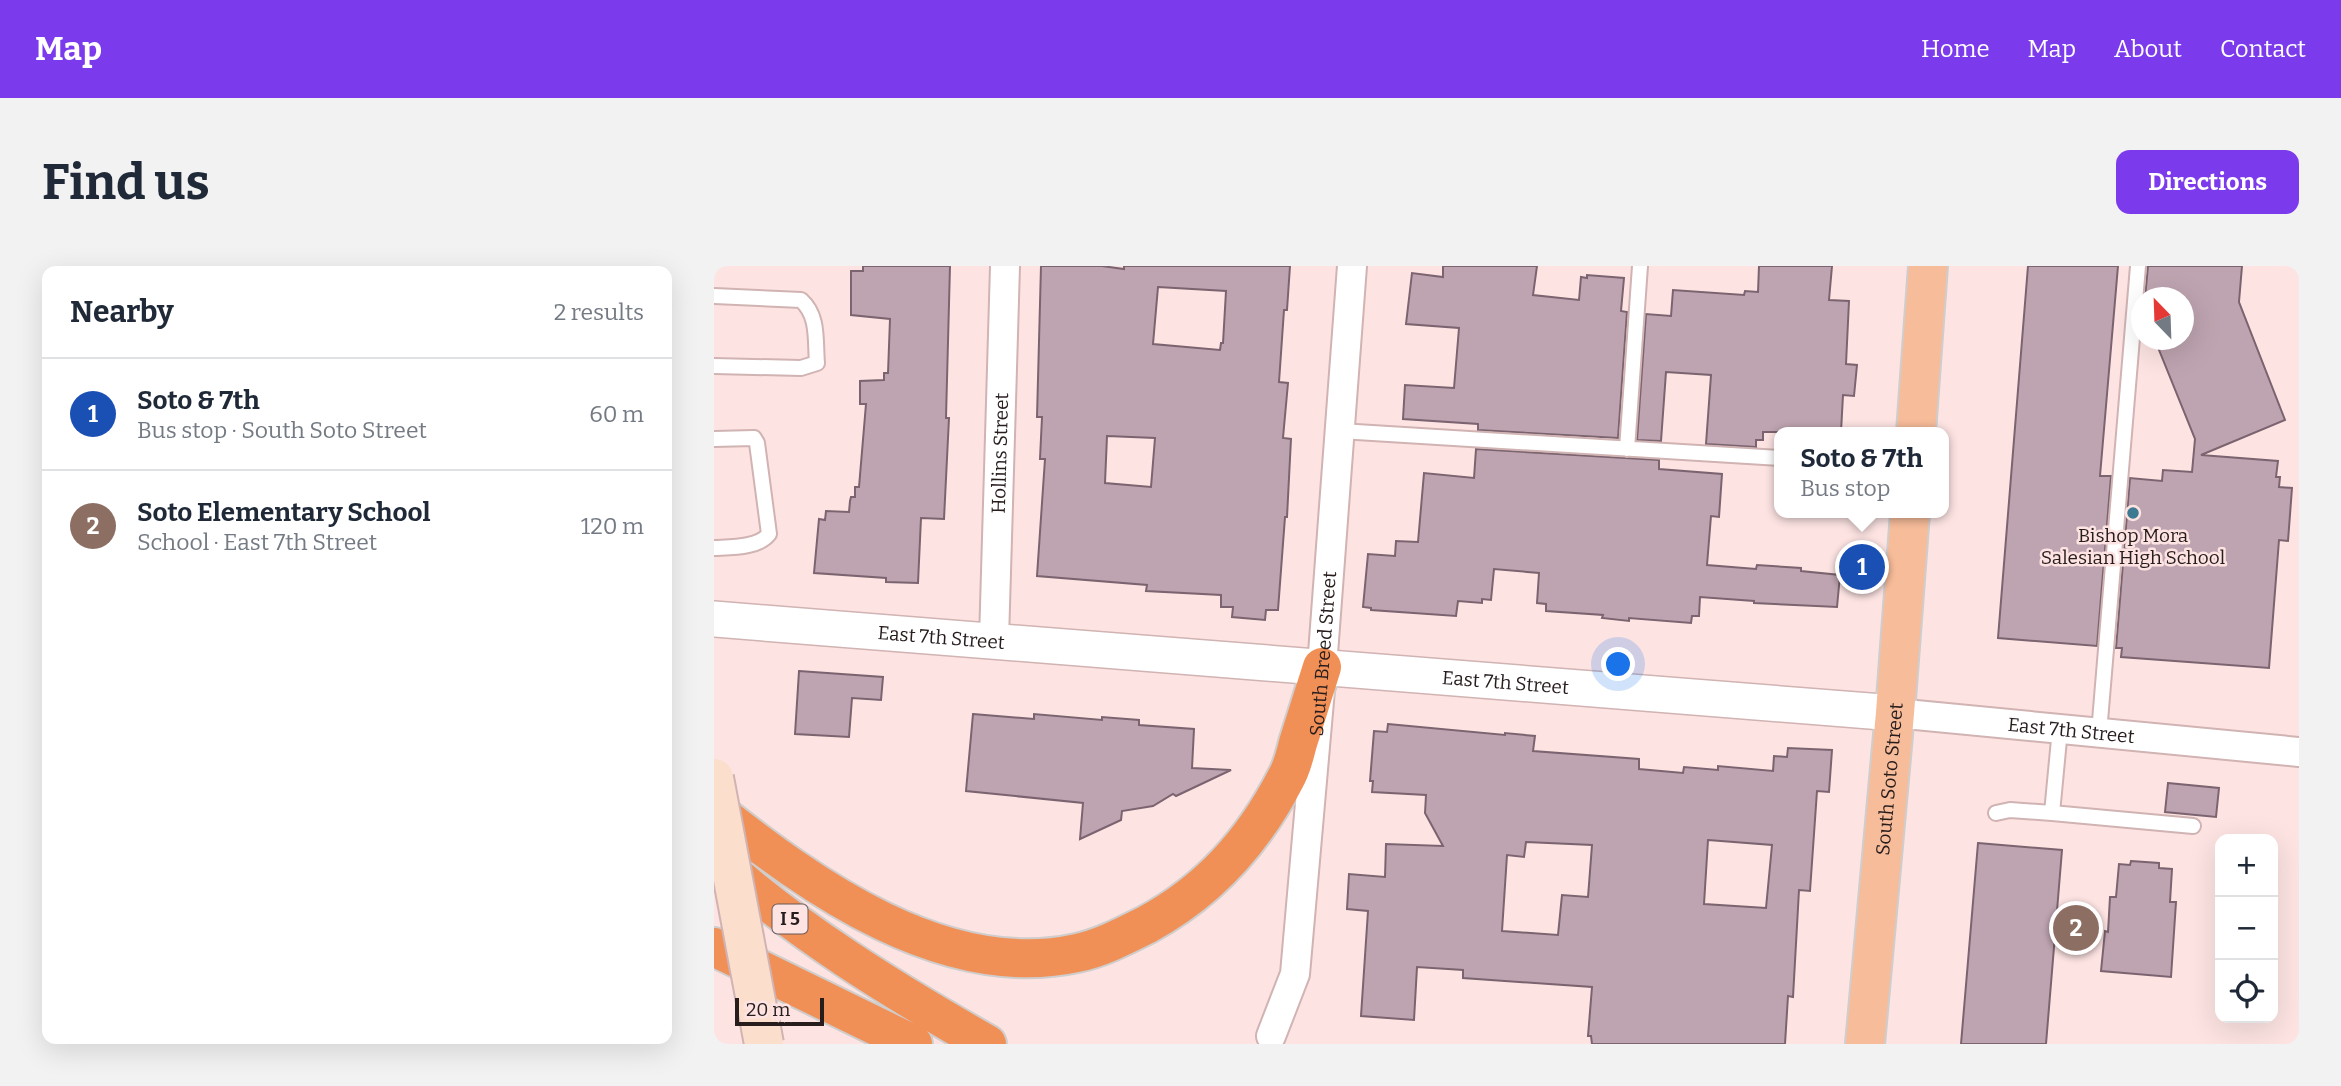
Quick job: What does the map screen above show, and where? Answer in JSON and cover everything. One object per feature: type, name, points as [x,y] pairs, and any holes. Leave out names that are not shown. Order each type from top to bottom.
[{"type":"highway","points":[[714,809],[775,858],[895,928],[990,956],[1040,957],[1077,953],[1117,940],[1194,896],[1224,868],[1255,832],[1288,776],[1322,667]]},
{"type":"highway","name":"I 5","points":[[714,858],[758,897],[859,966],[987,1044]]},
{"type":"highway","points":[[714,947],[914,1044]]},
{"type":"main road","points":[[1916,427],[1928,266]]},
{"type":"main road","name":"South Soto Street","points":[[1865,1044],[1910,518]]},
{"type":"main road","points":[[714,778],[764,1044]]},
{"type":"street","name":"Hollins Street","points":[[994,640],[1005,266]]},
{"type":"street","name":"South Breed Street","points":[[1271,1036],[1295,974],[1322,667],[1352,266]]},
{"type":"street","name":"East 7th Street","points":[[714,618],[1895,713],[2299,752]]},
{"type":"lane","points":[[1627,449],[1640,266]]},
{"type":"lane","points":[[2099,733],[2137,266]]},
{"type":"lane","points":[[714,296],[801,300],[810,308],[814,318],[817,363],[801,368],[714,366]]},
{"type":"lane","points":[[1339,431],[1774,458]]},
{"type":"lane","points":[[714,439],[754,438],[757,443],[769,534],[765,540],[757,543],[714,548]]},
{"type":"lane","points":[[2052,813],[2060,729]]},
{"type":"lane","points":[[1996,813],[2010,810],[2193,826]]},
{"type":"building","points":[[863,266],[950,266],[946,418],[949,418],[944,519],[921,518],[918,583],[814,573],[819,519],[825,520],[826,511],[849,512],[851,497],[855,497],[855,487],[859,487],[866,404],[860,404],[860,381],[884,380],[884,373],[888,373],[890,319],[851,315],[851,271],[863,271]]},
{"type":"building","points":[[1041,266],[1102,266],[1124,269],[1124,266],[1290,266],[1279,382],[1288,383],[1283,438],[1291,439],[1278,610],[1266,610],[1265,620],[1232,617],[1233,607],[1221,607],[1221,595],[1146,591],[1147,585],[1037,576],[1045,459],[1040,459],[1042,417],[1037,417]],"holes":[[[1158,287],[1226,291],[1223,343],[1220,350],[1153,344]],[[1107,436],[1155,438],[1151,487],[1105,483]]]},
{"type":"building","points":[[1443,266],[1537,266],[1533,295],[1579,300],[1581,277],[1587,278],[1587,275],[1624,278],[1621,311],[1627,312],[1618,438],[1478,430],[1478,424],[1403,419],[1405,385],[1454,388],[1459,328],[1406,324],[1412,273],[1443,277]]},
{"type":"building","points":[[1759,266],[1832,266],[1829,300],[1849,301],[1846,364],[1857,365],[1854,396],[1843,395],[1841,427],[1774,427],[1774,432],[1763,432],[1763,440],[1756,440],[1756,447],[1706,444],[1711,375],[1666,372],[1661,441],[1637,440],[1646,314],[1671,316],[1673,290],[1744,295],[1745,291],[1758,292]]},
{"type":"building","points":[[2028,266],[2118,266],[2100,476],[2111,476],[2097,646],[1998,638]]},
{"type":"building","points":[[2148,266],[2242,266],[2239,302],[2285,420],[2201,455],[2278,461],[2276,477],[2280,477],[2279,487],[2292,488],[2288,541],[2279,540],[2269,668],[2121,657],[2122,648],[2116,648],[2130,478],[2162,481],[2163,470],[2192,472],[2195,439],[2159,350],[2194,350],[2194,287],[2146,287]]},
{"type":"building","points":[[1476,449],[1659,460],[1659,469],[1722,474],[1719,517],[1711,516],[1707,565],[1756,569],[1757,565],[1801,568],[1801,571],[1840,575],[1837,607],[1700,597],[1699,616],[1692,616],[1691,623],[1629,618],[1629,621],[1602,618],[1603,615],[1546,611],[1546,604],[1537,603],[1539,573],[1494,569],[1491,600],[1482,599],[1482,603],[1458,601],[1456,616],[1371,610],[1363,607],[1368,554],[1395,556],[1396,541],[1418,542],[1424,473],[1474,478]]},
{"type":"building","points":[[799,671],[883,677],[881,700],[852,698],[849,737],[795,734]]},
{"type":"building","points":[[973,714],[1034,719],[1034,714],[1102,720],[1102,717],[1139,720],[1139,725],[1194,729],[1192,768],[1231,770],[1176,796],[1173,794],[1153,806],[1122,811],[1121,820],[1080,839],[1083,803],[966,791]]},
{"type":"building","points":[[1388,724],[1535,736],[1533,751],[1639,759],[1639,769],[1683,773],[1684,767],[1718,770],[1718,766],[1773,771],[1774,756],[1787,757],[1788,748],[1832,750],[1829,792],[1817,791],[1810,891],[1799,890],[1793,997],[1788,996],[1785,1044],[1592,1044],[1591,1036],[1588,1036],[1592,987],[1463,978],[1463,970],[1417,967],[1414,1020],[1361,1016],[1368,911],[1347,909],[1349,874],[1385,877],[1386,844],[1443,846],[1425,813],[1426,795],[1372,792],[1373,781],[1370,781],[1374,731],[1387,732]],"holes":[[[1708,840],[1772,845],[1766,908],[1704,904]],[[1526,842],[1592,845],[1588,897],[1562,895],[1558,935],[1502,931],[1507,855],[1524,857]]]},
{"type":"building","points":[[2168,783],[2219,788],[2216,817],[2165,812]]},
{"type":"building","points":[[1978,843],[2062,850],[2046,1044],[1961,1044]]},
{"type":"building","points":[[2131,861],[2159,863],[2159,868],[2172,869],[2170,902],[2176,902],[2171,977],[2101,971],[2105,931],[2108,932],[2110,897],[2116,897],[2119,864],[2130,865]]},
{"type":"place","name":"Bishop Mora Salesian High School","points":[[2133,513]]},
{"type":"place","name":"Soto & 7th","points":[[1862,567]]},
{"type":"place","name":"Soto Elementary School","points":[[2076,928]]}]
